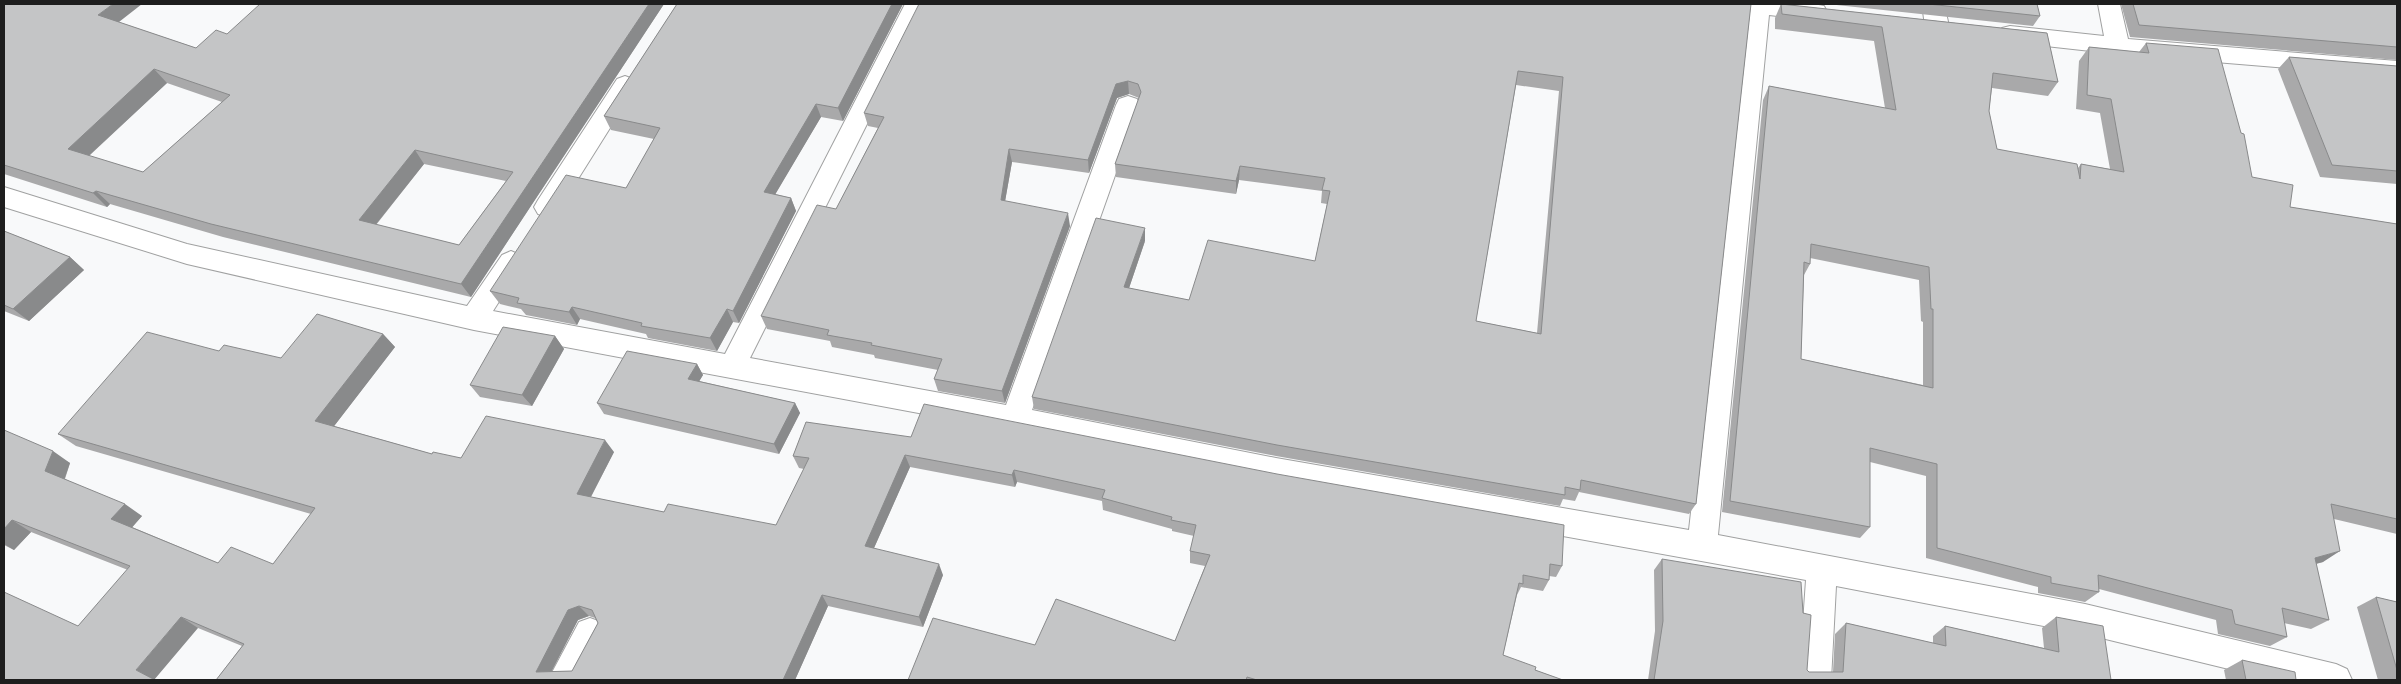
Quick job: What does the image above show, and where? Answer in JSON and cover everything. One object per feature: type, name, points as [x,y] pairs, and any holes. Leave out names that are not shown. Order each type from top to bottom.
[{"type":"street","points":[[732,367],[916,4]]},
{"type":"street","points":[[2109,4],[2118,46]]},
{"type":"street","points":[[1702,546],[1751,5],[1838,15]]},
{"type":"street","points":[[1985,32],[2118,46],[2397,70]]},
{"type":"street","points":[[474,319],[640,62]]},
{"type":"street","points":[[1015,419],[1128,105]]},
{"type":"street","points":[[4,197],[186,254],[474,319],[1015,419],[1276,472],[1702,546],[2085,619],[2336,680]]},
{"type":"street","points":[[1815,680],[1822,569]]},
{"type":"street","points":[[564,680],[590,633]]},
{"type":"building","points":[[4,4],[113,4],[98,15],[196,48],[216,30],[227,34],[260,4],[649,4],[461,284],[211,224],[96,191],[93,193],[4,165]],"holes":[[[154,69],[230,95],[143,172],[68,149]],[[415,150],[513,172],[459,245],[359,220]]]},
{"type":"building","points":[[677,4],[892,4],[838,108],[816,104],[764,192],[791,198],[733,311],[727,309],[710,338],[641,326],[642,323],[572,307],[569,312],[517,303],[519,298],[490,291],[566,175],[626,188],[660,128],[604,116]]},
{"type":"building","points":[[919,4],[1751,4],[1696,504],[1581,480],[1580,490],[1565,487],[1565,495],[1277,445],[1032,397],[1096,218],[1145,228],[1124,287],[1189,300],[1208,240],[1315,261],[1330,191],[1322,190],[1325,178],[1240,166],[1236,181],[1115,164],[1141,92],[1138,84],[1128,81],[1116,84],[1088,160],[1009,149],[1001,200],[1068,213],[1002,391],[934,379],[942,359],[827,335],[829,330],[761,316],[817,205],[836,209],[884,117],[864,113]],"holes":[[[1518,71],[1563,77],[1541,334],[1476,321]]]},
{"type":"building","points":[[1781,4],[2047,33],[2058,82],[1993,73],[1989,111],[1997,149],[2077,164],[2080,179],[2081,164],[2124,172],[2111,99],[2087,95],[2089,47],[2149,53],[2146,43],[2218,49],[2241,133],[2244,134],[2252,177],[2293,185],[2290,207],[2397,224],[2397,519],[2331,504],[2340,551],[2315,558],[2329,620],[2282,608],[2287,637],[2235,624],[2232,610],[2098,575],[2099,592],[2051,583],[2051,577],[1937,548],[1937,464],[1870,448],[1870,527],[1730,501],[1769,86],[1896,110],[1882,27],[1782,14]],"holes":[[[1811,244],[1929,267],[1931,309],[1933,309],[1933,388],[1801,359],[1804,262],[1810,264]]]},
{"type":"building","points":[[1928,4],[2037,4],[2040,16]]},
{"type":"building","points":[[2133,4],[2397,4],[2397,47],[2139,25]]},
{"type":"building","points":[[2289,57],[2397,66],[2397,171],[2332,165]]},
{"type":"building","points":[[4,231],[70,257],[13,309],[4,305]]},
{"type":"building","points":[[317,314],[383,334],[315,421],[432,454],[433,452],[461,458],[486,416],[605,440],[577,494],[664,512],[668,504],[776,525],[809,458],[793,456],[806,422],[911,437],[924,404],[1277,474],[1564,525],[1562,566],[1550,564],[1549,580],[1523,575],[1523,584],[1519,583],[1503,655],[1536,667],[1535,670],[1563,680],[1257,680],[1247,677],[1246,680],[908,680],[933,618],[1035,645],[1056,599],[1175,641],[1210,555],[1190,551],[1196,525],[1171,520],[1172,517],[1102,498],[1105,490],[1014,470],[1012,475],[905,455],[865,546],[939,564],[919,617],[822,595],[783,680],[216,680],[244,644],[181,617],[136,670],[155,680],[4,680],[4,592],[78,626],[130,566],[12,520],[4,529],[4,430],[53,451],[45,471],[125,504],[111,519],[218,563],[231,547],[273,564],[315,508],[58,434],[147,332],[219,351],[224,345],[281,358]],"holes":[[[579,606],[592,610],[598,623],[572,671],[536,672],[568,610]]]},
{"type":"building","points":[[503,327],[555,336],[522,395],[470,385]]},
{"type":"building","points":[[627,351],[697,364],[688,379],[795,403],[774,444],[597,403]]},
{"type":"building","points":[[1662,559],[1801,582],[1803,613],[1811,615],[1807,670],[1809,672],[1843,672],[1846,623],[1946,646],[1945,626],[2059,652],[2056,617],[2103,626],[2111,680],[1654,680],[1663,621]]},
{"type":"building","points":[[2376,597],[2397,602],[2397,670]]},
{"type":"building","points":[[2242,660],[2295,672],[2296,680],[2246,680]]}]
